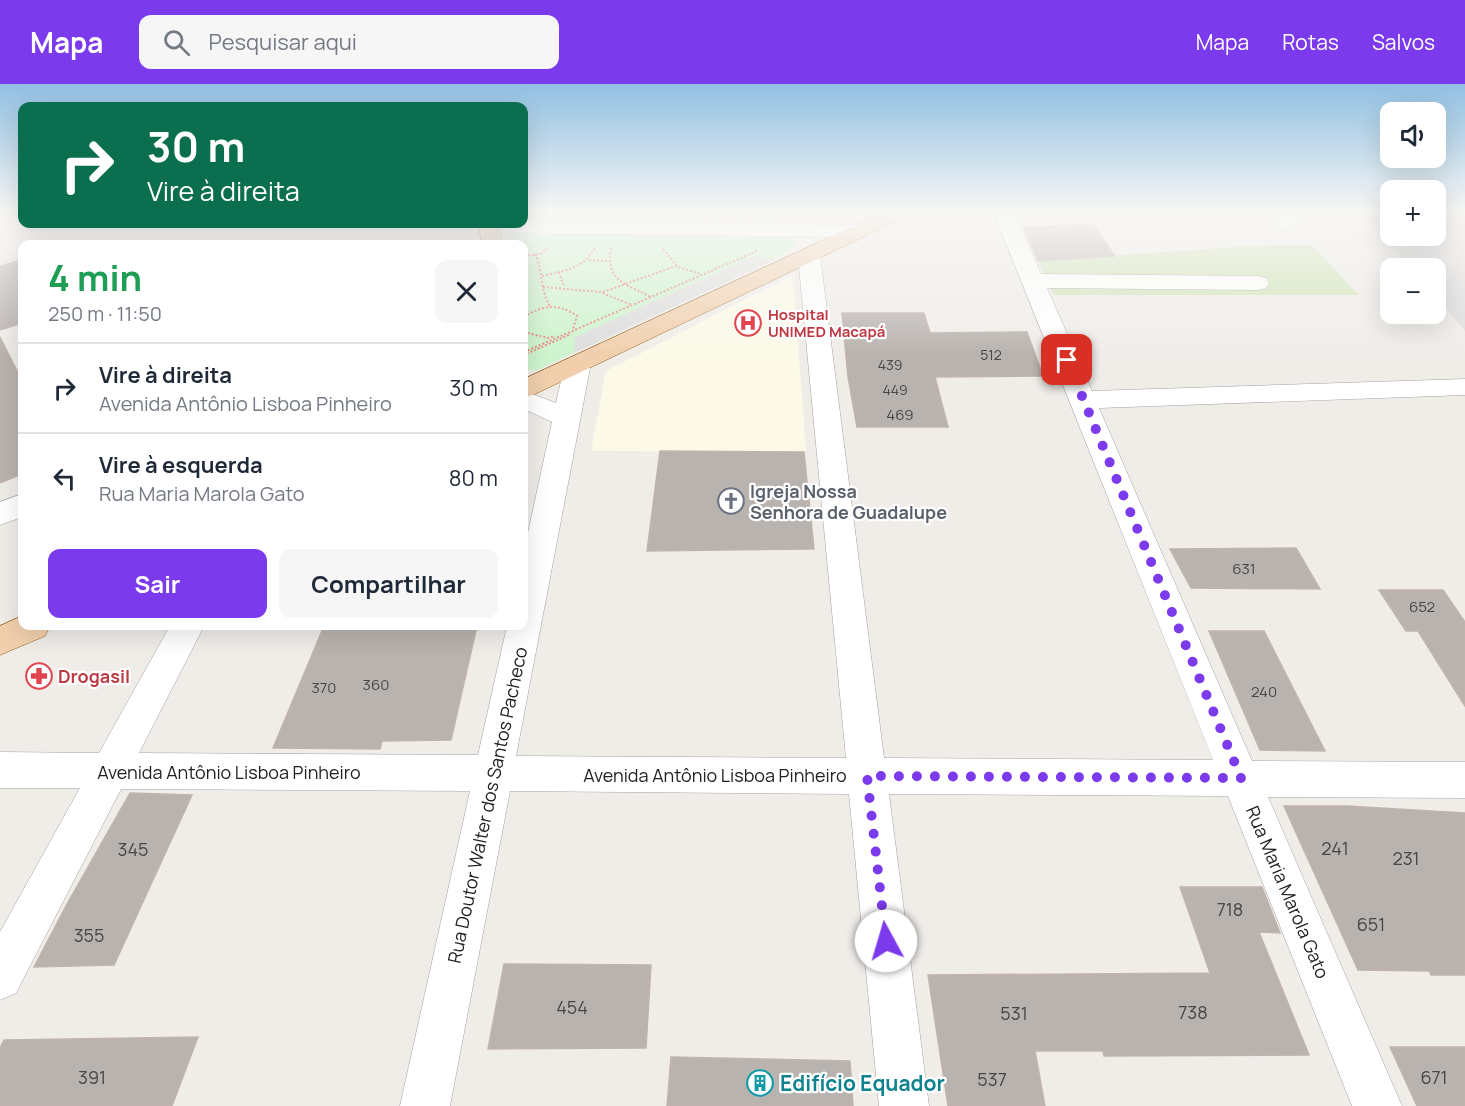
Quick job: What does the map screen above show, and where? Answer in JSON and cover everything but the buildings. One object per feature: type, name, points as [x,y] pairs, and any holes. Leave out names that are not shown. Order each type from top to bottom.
[{"type":"main road","points":[[528,387],[800,261]]},
{"type":"main road","points":[[0,642],[25,630]]},
{"type":"street","points":[[811,261],[904,1106]]},
{"type":"street","name":"Rua Maria Marola Gato","points":[[1025,261],[1377,1106]]},
{"type":"street","points":[[1034,281],[1258,283]]},
{"type":"street","name":"Rua Doutor Walter dos Santos Pacheco","points":[[528,605],[578,363]]},
{"type":"street","points":[[1084,399],[1465,387]]},
{"type":"street","points":[[528,401],[566,418]]},
{"type":"street","points":[[0,514],[18,507]]},
{"type":"street","points":[[0,977],[185,630]]},
{"type":"street","name":"Rua Doutor Walter dos Santos Pacheco","points":[[425,1106],[523,630]]},
{"type":"street","name":"Avenida Antônio Lisboa Pinheiro","points":[[0,770],[1465,780]]},
{"type":"path","points":[[539,261],[543,276],[542,294],[550,307]]},
{"type":"path","points":[[543,276],[584,264],[587,261]]},
{"type":"path","points":[[602,261],[608,261],[612,276],[652,297]]},
{"type":"path","points":[[669,261],[671,264],[702,275]]},
{"type":"path","points":[[528,353],[735,261]]},
{"type":"path","points":[[602,293],[676,266]]},
{"type":"path","points":[[559,272],[564,287]]},
{"type":"path","points":[[543,287],[564,287],[602,293],[633,305]]},
{"type":"path","points":[[528,314],[550,307],[568,308],[577,316],[574,327],[568,332],[549,338],[528,334]]},
{"type":"shaded area","points":[[744,261],[772,261],[574,353],[575,337]]},
{"type":"shaded area","points":[[1446,261],[1465,261],[1465,331],[1446,308]]},
{"type":"shaded area","name":"Hospital UNIMED Macapá","points":[[793,275],[806,452],[591,451],[606,371]]},
{"type":"green space","points":[[528,261],[768,261],[537,370],[528,370]]},
{"type":"green space","points":[[1038,261],[1327,261],[1359,295],[1054,295]]},
{"type":"place","name":"Hospital UNIMED Macapá","points":[[748,323]]},
{"type":"place","name":"Igreja Nossa Senhora de Guadalupe","points":[[731,501]]},
{"type":"place","name":"Drogasil","points":[[39,676]]},
{"type":"place","name":"Edifício Equador","points":[[760,1083]]},
{"type":"route","points":[[886,941],[867,776],[1241,778],[1067,360]]}]
